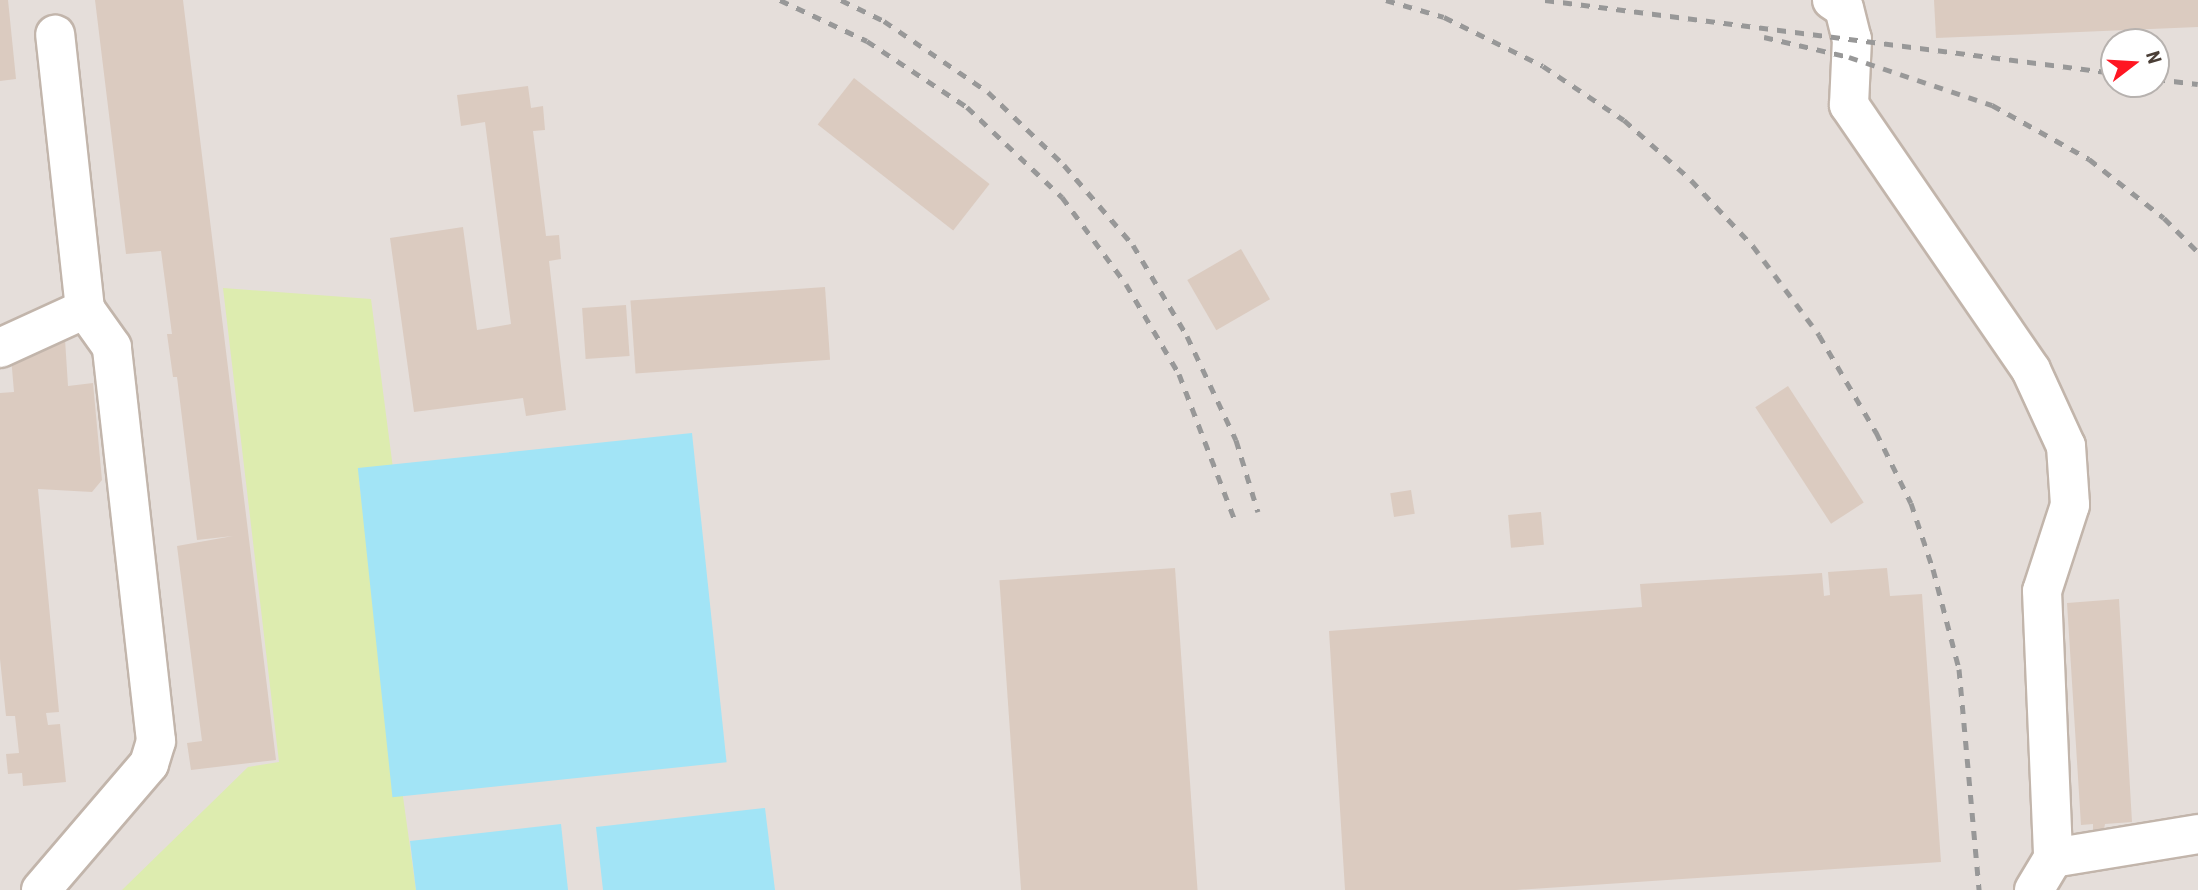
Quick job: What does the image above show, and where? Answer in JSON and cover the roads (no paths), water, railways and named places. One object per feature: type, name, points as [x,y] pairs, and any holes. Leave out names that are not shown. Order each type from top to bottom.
[{"type":"lane","points":[[1832,0],[1844,8],[1852,39],[1849,105],[2031,370],[2066,446],[2070,505],[2042,591],[2044,874],[2198,834]]},
{"type":"lane","points":[[41,890],[149,764],[156,741],[112,347],[85,309],[55,35]]},
{"type":"lane","points":[[0,348],[85,309]]},
{"type":"water","points":[[692,433],[727,762],[392,797],[358,468]]},
{"type":"water","points":[[765,808],[775,890],[603,890],[596,827]]},
{"type":"water","points":[[561,824],[568,890],[416,890],[410,841]]},
{"type":"railway","points":[[780,0],[867,41],[967,107],[1062,197],[1126,284],[1179,374],[1234,518]]},
{"type":"railway","points":[[841,0],[884,21],[988,92],[1064,165],[1133,245],[1187,336],[1236,440],[1258,512]]},
{"type":"railway","points":[[1386,0],[1444,17],[1543,66],[1624,120],[1691,180],[1753,246],[1819,335],[1876,432],[1911,503],[1933,569],[1959,669],[1979,890]]},
{"type":"railway","points":[[1545,0],[2100,71]]},
{"type":"railway","points":[[1764,37],[1849,57],[1992,105],[2089,159],[2164,218],[2198,252]]},
{"type":"railway","points":[[2170,81],[2198,84]]}]
